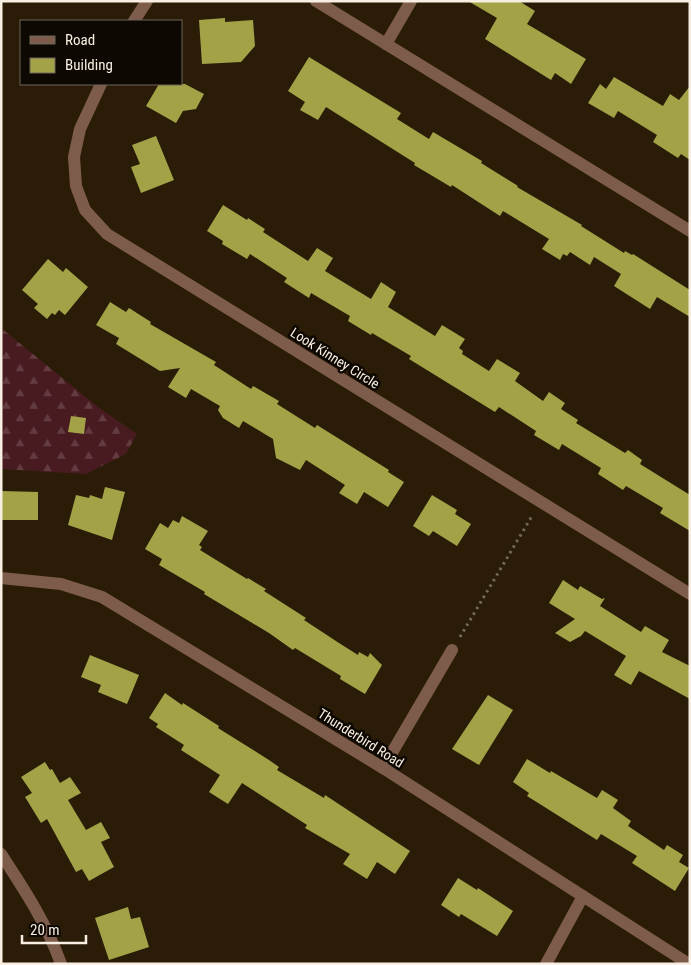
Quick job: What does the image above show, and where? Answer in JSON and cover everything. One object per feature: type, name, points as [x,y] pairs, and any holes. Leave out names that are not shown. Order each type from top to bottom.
[{"type":"street","points":[[135,20],[147,1]]},
{"type":"street","points":[[316,1],[690,231]]},
{"type":"street","points":[[386,44],[411,1]]},
{"type":"street","name":"Look Kinney Circle","points":[[101,85],[80,129],[74,156],[76,186],[85,210],[107,234],[690,594]]},
{"type":"street","name":"Thunderbird Road","points":[[1,578],[61,584],[102,597],[383,768],[689,964]]},
{"type":"street","points":[[383,768],[452,650]]},
{"type":"street","points":[[1,854],[29,897],[54,946],[60,964]]},
{"type":"street","points":[[546,964],[583,896]]},
{"type":"path","points":[[452,650],[540,502]]},
{"type":"green space","points":[[1,328],[98,407],[137,434],[126,454],[86,474],[1,469]]},
{"type":"building","points":[[468,1],[519,1],[535,11],[527,24],[586,59],[571,84],[555,73],[551,80],[485,39],[497,18]]},
{"type":"building","points":[[225,18],[225,22],[253,20],[255,46],[241,62],[202,64],[199,20]]},
{"type":"building","points":[[309,57],[401,113],[397,119],[429,139],[433,132],[482,161],[481,163],[517,187],[582,225],[624,253],[625,251],[633,254],[690,290],[690,317],[657,297],[650,309],[614,286],[621,274],[594,257],[590,265],[570,252],[567,256],[563,254],[560,260],[542,249],[549,239],[503,211],[500,216],[452,185],[451,187],[326,107],[318,120],[300,110],[305,102],[288,91]]},
{"type":"building","points":[[614,77],[663,106],[670,94],[679,100],[690,86],[690,160],[681,154],[678,158],[653,142],[657,135],[618,111],[614,118],[588,103],[600,84],[606,89]]},
{"type":"building","points":[[185,84],[204,94],[196,109],[183,111],[176,123],[146,106],[158,85]]},
{"type":"building","points":[[156,136],[174,180],[141,193],[131,167],[140,164],[132,145]]},
{"type":"building","points":[[223,205],[265,229],[263,232],[308,261],[317,248],[333,258],[325,271],[371,299],[381,282],[396,292],[388,307],[435,336],[442,325],[465,339],[459,348],[463,351],[462,354],[489,371],[497,359],[520,373],[515,381],[543,401],[549,392],[565,403],[561,409],[578,420],[576,423],[625,453],[628,450],[642,460],[640,464],[690,495],[690,531],[660,513],[663,508],[626,486],[623,490],[598,474],[601,468],[562,444],[559,450],[534,435],[536,431],[499,407],[495,412],[409,359],[411,356],[348,321],[350,316],[311,293],[309,298],[284,282],[287,278],[250,254],[247,259],[222,244],[223,241],[207,231]]},
{"type":"building","points":[[48,259],[63,272],[66,268],[88,287],[65,315],[59,310],[55,315],[52,313],[47,319],[34,308],[38,304],[22,290]]},
{"type":"building","points":[[110,302],[126,312],[129,308],[151,322],[150,324],[216,362],[214,365],[251,389],[253,386],[279,401],[277,404],[315,428],[317,425],[389,470],[388,472],[404,482],[388,507],[364,492],[357,504],[339,493],[345,485],[306,460],[300,470],[276,458],[273,439],[243,421],[239,428],[223,418],[218,410],[220,406],[191,389],[186,398],[168,387],[180,368],[160,371],[116,344],[119,338],[96,325]]},
{"type":"building","points":[[71,416],[86,418],[84,434],[68,432]]},
{"type":"building","points":[[105,487],[125,492],[112,540],[68,525],[76,495],[89,498],[90,495],[102,499]]},
{"type":"building","points":[[1,491],[38,492],[38,520],[1,520]]},
{"type":"building","points":[[432,495],[457,510],[455,514],[471,524],[457,546],[433,531],[429,536],[413,526]]},
{"type":"building","points":[[182,516],[208,531],[199,545],[202,547],[200,550],[266,589],[264,591],[306,618],[304,620],[358,655],[359,652],[368,657],[370,653],[382,665],[365,694],[340,679],[341,676],[295,648],[293,650],[269,633],[204,594],[205,592],[159,565],[162,559],[145,549],[160,523],[168,528],[173,520],[179,523]]},
{"type":"building","points":[[563,580],[578,590],[580,586],[602,599],[605,598],[600,606],[641,632],[645,626],[669,640],[662,652],[690,666],[690,699],[639,671],[631,685],[614,675],[626,656],[585,631],[581,636],[570,642],[555,633],[575,619],[549,603]]},
{"type":"building","points":[[90,655],[139,675],[127,704],[98,692],[101,685],[81,677]]},
{"type":"building","points":[[165,693],[219,726],[218,728],[269,760],[279,767],[277,770],[324,798],[325,795],[410,851],[395,874],[377,862],[367,879],[343,864],[350,854],[305,828],[307,825],[242,783],[228,804],[209,792],[220,775],[181,750],[184,745],[156,727],[158,724],[149,718]]},
{"type":"building","points":[[488,695],[513,710],[479,765],[452,749]]},
{"type":"building","points":[[527,759],[597,798],[602,790],[618,800],[613,808],[631,821],[628,826],[664,850],[667,845],[683,855],[679,862],[689,868],[675,891],[632,863],[637,856],[601,834],[597,840],[527,796],[529,793],[513,782]]},
{"type":"building","points":[[45,762],[50,770],[52,769],[60,783],[70,777],[81,793],[68,800],[86,830],[101,822],[110,838],[101,842],[114,867],[89,881],[82,869],[76,872],[47,819],[41,823],[25,797],[32,793],[21,777]]},
{"type":"building","points":[[458,878],[477,890],[478,888],[513,911],[497,936],[461,914],[459,917],[441,905]]},
{"type":"building","points":[[128,907],[131,919],[140,917],[149,947],[109,960],[95,918]]}]
